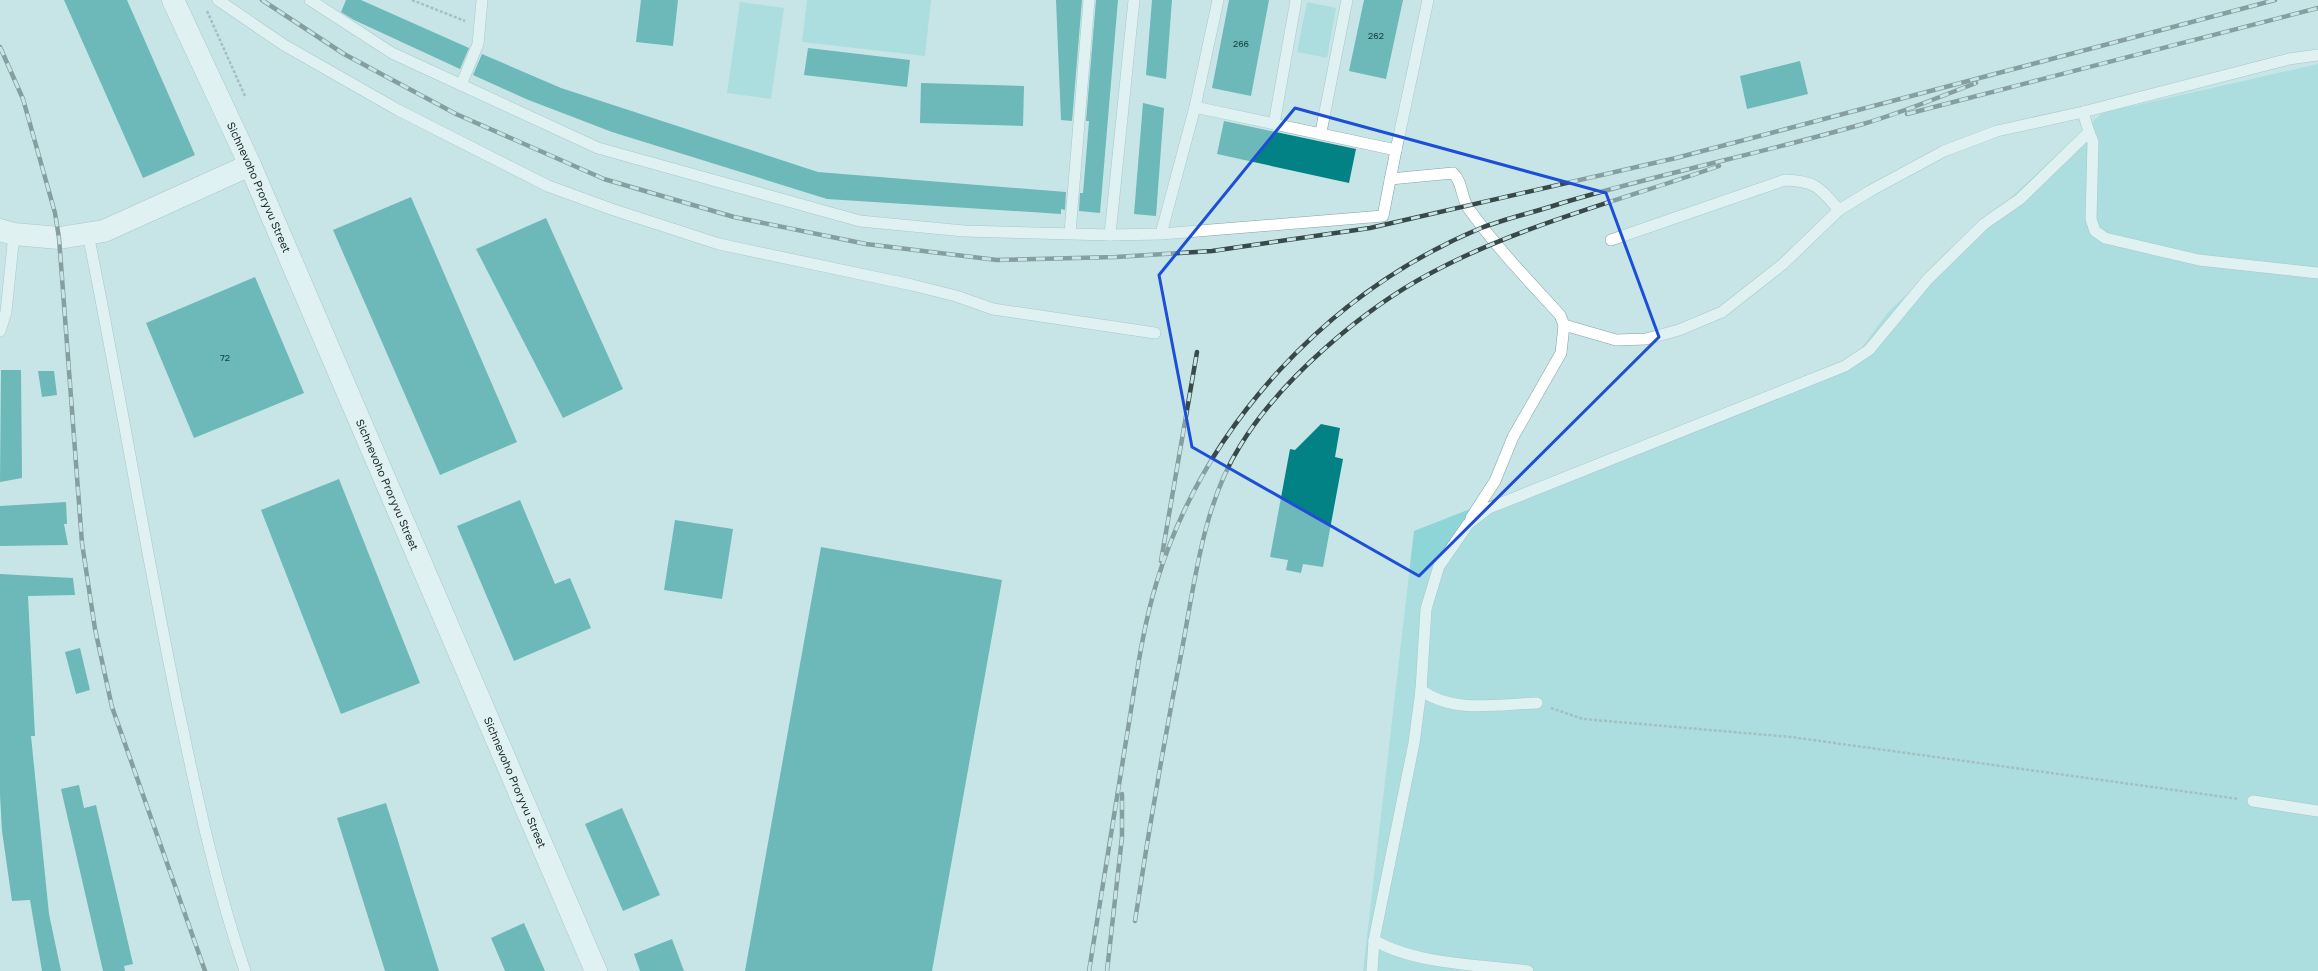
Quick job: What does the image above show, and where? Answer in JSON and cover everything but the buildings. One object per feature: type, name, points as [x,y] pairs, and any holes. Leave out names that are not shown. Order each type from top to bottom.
[{"type":"street","name":"Sichnevoho Proryvu Street","points":[[173,0],[250,165],[596,971]]},
{"type":"street","points":[[7,232],[59,238],[104,231],[250,165]]},
{"type":"lane","points":[[218,0],[284,45],[398,110],[548,186],[614,210],[719,244],[912,285],[956,296],[993,309],[1155,333]]},
{"type":"lane","points":[[310,0],[392,53],[598,148],[860,221],[964,231],[1110,234],[1161,234],[1383,216],[1428,0]]},
{"type":"lane","points":[[461,85],[478,44],[482,0]]},
{"type":"lane","points":[[1070,233],[1089,0]]},
{"type":"lane","points":[[1110,234],[1134,0]]},
{"type":"lane","points":[[1161,234],[1195,107],[1218,0]]},
{"type":"lane","points":[[1274,124],[1296,0]]},
{"type":"lane","points":[[1321,132],[1347,0]]},
{"type":"lane","points":[[1564,325],[1616,340],[1646,339],[1678,330],[1722,312],[1783,264],[1840,210],[1870,190],[1944,151],[1997,131],[2083,112],[2289,59],[2318,56]]},
{"type":"lane","points":[[1195,107],[1274,124],[1321,132],[1396,150]]},
{"type":"lane","points":[[2083,112],[2093,142],[2091,219],[2095,231],[2105,238],[2199,260],[2318,273]]},
{"type":"lane","points":[[1468,524],[1489,508],[1845,366],[1869,350],[1926,280],[1984,224],[2020,199],[2089,132]]},
{"type":"lane","points":[[1372,971],[1374,940],[1414,743],[1421,690],[1426,609],[1439,566],[1495,481],[1513,437],[1561,353],[1564,325],[1560,315],[1494,243],[1470,212],[1466,206],[1457,177],[1453,173],[1390,179]]},
{"type":"lane","points":[[1611,240],[1785,180],[1801,181],[1818,186],[1840,210]]},
{"type":"lane","points":[[0,331],[6,312],[7,232]]},
{"type":"lane","points":[[88,234],[120,392],[172,679],[205,832],[226,916],[245,971]]},
{"type":"lane","points":[[1421,690],[1432,698],[1449,704],[1474,705],[1537,703]]},
{"type":"lane","points":[[2253,801],[2318,810]]},
{"type":"lane","points":[[1374,940],[1389,949],[1412,956],[1528,971]]},
{"type":"path","points":[[412,0],[480,26]]},
{"type":"path","points":[[204,7],[245,96]]},
{"type":"path","points":[[1537,703],[1583,719],[1791,737],[2253,801]]},
{"type":"highlighted area","points":[[1295,108],[1606,193],[1659,337],[1419,576],[1192,447],[1159,275]]},
{"type":"shaded area","points":[[807,0],[931,0],[925,56],[802,42]]},
{"type":"shaded area","points":[[740,2],[784,8],[771,99],[727,93]]},
{"type":"shaded area","points":[[1307,2],[1336,8],[1327,58],[1297,52]]},
{"type":"shaded area","points":[[2318,64],[2318,971],[1363,971],[1414,531],[1807,377],[1858,353],[1888,312],[2102,113]]},
{"type":"railway","points":[[262,0],[344,54],[456,114],[604,179],[734,217],[866,244],[997,260],[1116,257],[1212,251],[1370,228],[1676,158],[2275,0]]},
{"type":"railway","points":[[1907,114],[2318,8]]},
{"type":"railway","points":[[0,47],[23,99],[55,213],[59,238],[82,543],[95,629],[112,707],[205,971]]},
{"type":"railway","points":[[1089,971],[1139,661],[1151,601],[1157,581],[1179,523],[1207,468],[1241,417],[1280,369],[1325,326],[1373,288],[1426,255],[1481,228],[1600,192],[1877,120],[1976,83]]},
{"type":"railway","points":[[1135,921],[1164,748],[1202,542],[1209,517],[1228,468],[1240,446],[1257,421],[1277,396],[1325,348],[1378,306],[1431,273],[1464,256],[1536,227],[1719,166]]},
{"type":"railway","points":[[1161,561],[1197,352]]},
{"type":"railway","points":[[1107,971],[1122,837],[1122,794]]}]
